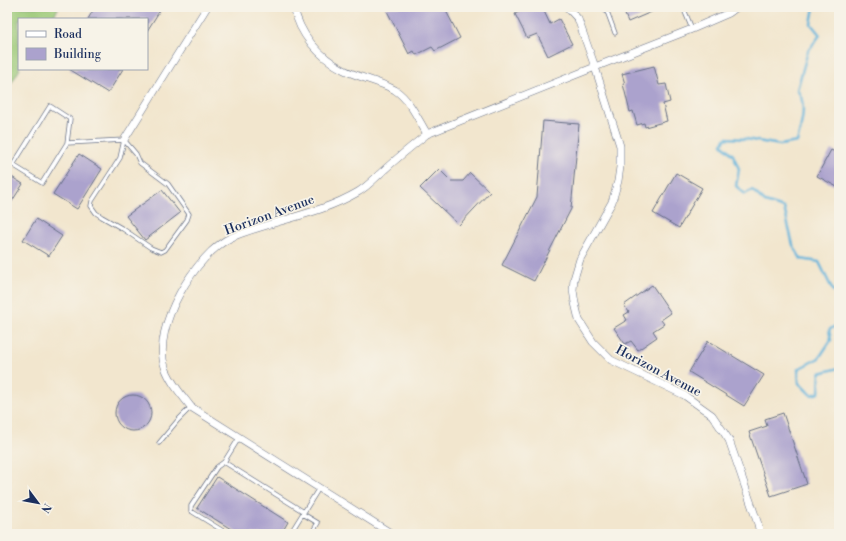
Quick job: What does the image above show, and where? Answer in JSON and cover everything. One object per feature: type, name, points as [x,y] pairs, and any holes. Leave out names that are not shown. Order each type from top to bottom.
[{"type":"street","points":[[124,140],[207,7]]},
{"type":"street","points":[[294,7],[296,15],[307,38],[323,56],[343,69],[395,90],[407,101],[427,134]]},
{"type":"street","points":[[567,7],[578,19],[595,67]]},
{"type":"street","name":"Horizon Avenue","points":[[392,534],[191,407],[171,380],[164,366],[162,352],[163,335],[166,322],[185,285],[205,258],[216,248],[231,238],[309,213],[359,192],[408,148],[427,134],[692,29],[729,13],[737,7]]},
{"type":"street","name":"Horizon Avenue","points":[[595,67],[620,146],[620,167],[612,202],[580,259],[576,270],[573,290],[579,320],[593,342],[611,360],[684,395],[712,414],[729,440],[758,524],[760,534]]},
{"type":"lane","points":[[604,7],[615,33]]},
{"type":"lane","points":[[683,7],[692,29]]},
{"type":"lane","points":[[50,106],[70,119],[68,143],[42,183],[12,165],[50,106]]},
{"type":"lane","points":[[124,140],[136,154],[140,163],[168,184],[189,214],[187,220],[165,250],[161,252],[151,248],[102,217],[96,213],[91,206],[92,201],[120,158],[124,140]]},
{"type":"lane","points":[[68,143],[124,140]]},
{"type":"lane","points":[[160,443],[178,420],[191,407]]},
{"type":"lane","points":[[228,534],[191,511],[191,506],[216,467],[224,462],[239,438]]},
{"type":"lane","points":[[224,462],[318,523],[311,534]]},
{"type":"lane","points":[[290,534],[319,488]]},
{"type":"green space","points":[[7,7],[59,7],[53,18],[18,18],[18,70],[19,70],[7,90]]},
{"type":"building","points":[[95,7],[162,7],[148,29],[148,18],[89,18]]},
{"type":"building","points":[[385,7],[444,7],[460,38],[435,51],[432,47],[416,55],[414,51],[409,54]]},
{"type":"building","points":[[529,7],[542,7],[550,24],[559,19],[572,44],[548,56],[537,34],[527,38],[515,14]]},
{"type":"building","points":[[622,7],[663,7],[628,22]]},
{"type":"building","points":[[654,66],[659,85],[666,84],[670,102],[663,104],[667,121],[645,127],[644,123],[637,125],[633,111],[630,112],[622,74]]},
{"type":"building","points":[[71,70],[122,70],[108,93]]},
{"type":"building","points":[[543,121],[579,124],[571,209],[534,281],[502,265],[537,197]]},
{"type":"building","points":[[831,150],[839,154],[839,188],[817,176]]},
{"type":"building","points":[[79,154],[102,169],[77,209],[53,194]]},
{"type":"building","points":[[439,169],[451,181],[463,181],[470,173],[490,192],[459,225],[420,188]]},
{"type":"building","points":[[676,173],[702,188],[679,228],[653,213]]},
{"type":"building","points":[[7,174],[23,184],[7,209]]},
{"type":"building","points":[[162,190],[180,213],[145,240],[126,216]]},
{"type":"building","points":[[36,219],[62,236],[49,256],[23,240]]},
{"type":"building","points":[[652,285],[671,313],[661,320],[664,324],[653,331],[657,337],[638,350],[631,341],[625,344],[614,328],[627,320],[624,315],[629,312],[624,305]]},
{"type":"building","points":[[708,341],[764,375],[744,406],[689,372]]},
{"type":"building","points":[[133,395],[143,398],[148,403],[151,413],[148,423],[143,428],[133,431],[123,428],[118,423],[115,413],[118,403],[123,398]]},
{"type":"building","points":[[783,413],[807,484],[771,496],[749,432],[767,426],[765,419]]},
{"type":"building","points":[[217,477],[288,522],[281,534],[239,534],[197,508]]},
{"type":"waterway","points":[[814,7],[811,24],[820,35],[808,51],[797,90],[800,95],[803,108],[802,122],[797,142],[780,145],[746,139],[726,138],[722,144],[733,155],[739,169],[736,186],[745,194],[752,190],[765,202],[784,208],[793,245],[801,259],[819,262],[833,291],[839,291]]},
{"type":"waterway","points":[[839,327],[835,326],[829,330],[831,340],[819,358],[798,369],[799,383],[811,395],[819,393],[820,373],[839,368]]}]
